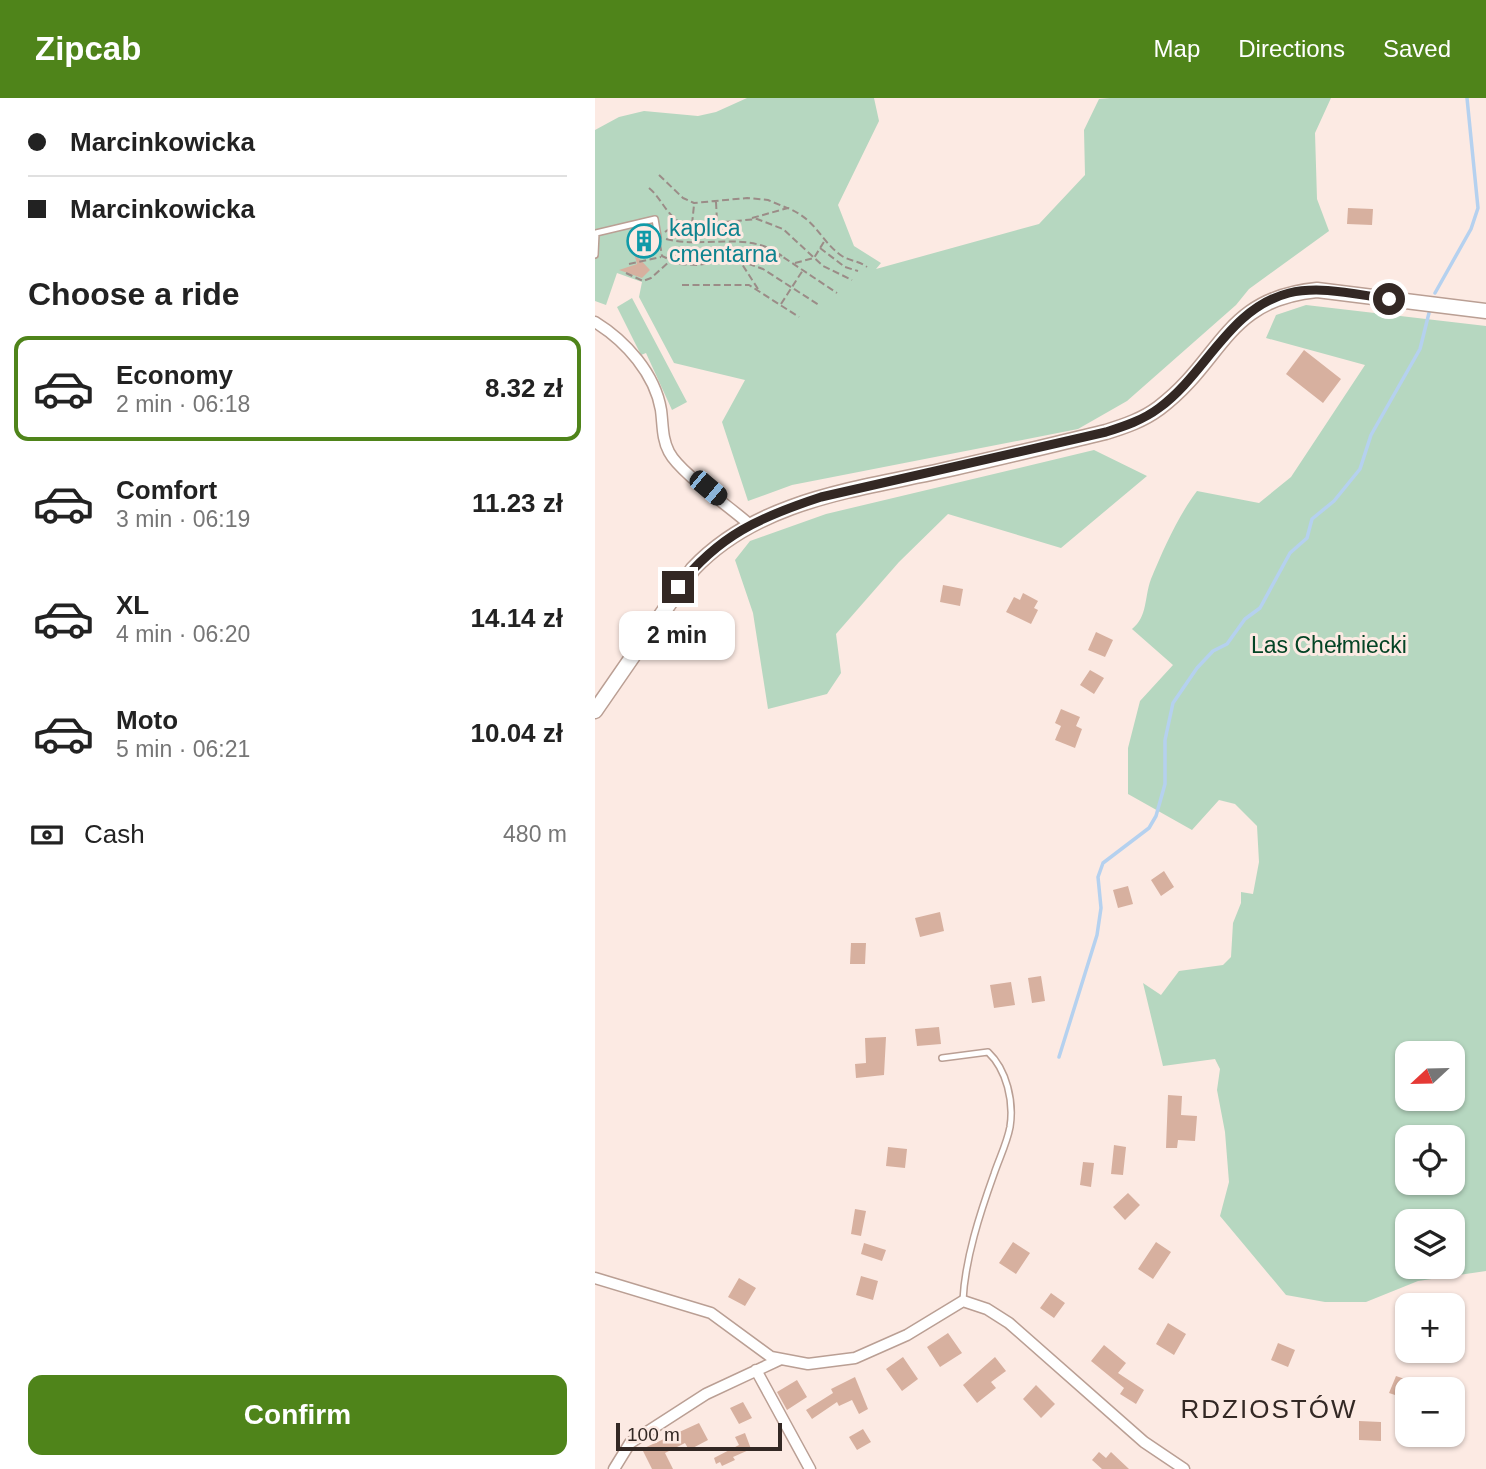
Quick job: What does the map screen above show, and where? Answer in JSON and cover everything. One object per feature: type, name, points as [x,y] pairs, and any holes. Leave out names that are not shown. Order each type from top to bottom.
[{"type":"street","points":[[595,711],[692,569],[708,553],[749,523],[821,497],[1106,432],[1139,421],[1161,407],[1245,315],[1265,301],[1290,292],[1317,290],[1486,311]]},
{"type":"street","points":[[595,322],[618,340],[643,369],[657,396],[667,447],[678,465],[749,523]]},
{"type":"street","points":[[595,1278],[711,1313],[771,1357],[808,1364],[855,1359],[907,1335],[963,1301],[987,1309],[1009,1323],[1144,1442],[1184,1469]]},
{"type":"street","points":[[614,1469],[630,1443],[706,1394],[785,1358]]},
{"type":"street","points":[[756,1370],[810,1469]]},
{"type":"lane","points":[[595,255],[596,233],[655,219],[658,237]]},
{"type":"lane","points":[[942,1058],[988,1052],[1000,1062],[1009,1090],[1010,1128],[967,1268],[963,1301]]},
{"type":"path","points":[[659,174],[674,191],[694,203],[747,198],[768,200],[788,208],[816,225],[843,257],[867,267]]},
{"type":"path","points":[[649,188],[657,195],[669,215],[678,222],[692,225],[757,219],[783,229],[814,258],[852,280]]},
{"type":"path","points":[[716,201],[717,222]]},
{"type":"path","points":[[692,225],[694,203]]},
{"type":"path","points":[[748,219],[788,208]]},
{"type":"path","points":[[658,237],[678,222]]},
{"type":"path","points":[[658,237],[662,256]]},
{"type":"path","points":[[658,237],[695,244],[760,243],[837,293]]},
{"type":"path","points":[[794,264],[814,258],[826,239]]},
{"type":"path","points":[[820,248],[845,267],[858,271]]},
{"type":"path","points":[[629,264],[662,256],[671,261],[697,265],[770,255],[783,257]]},
{"type":"path","points":[[626,273],[643,281],[651,278],[671,261]]},
{"type":"path","points":[[740,261],[763,269],[819,305]]},
{"type":"path","points":[[740,261],[759,290]]},
{"type":"path","points":[[781,304],[803,270]]},
{"type":"path","points":[[682,285],[750,285],[799,317]]},
{"type":"green space","points":[[747,98],[874,98],[879,121],[838,205],[854,246],[881,263],[876,269],[1039,224],[1085,175],[1084,130],[1099,99],[1110,98],[1331,98],[1315,133],[1317,199],[1329,231],[1249,289],[1236,305],[1127,401],[1078,429],[792,485],[748,501],[722,422],[745,380],[674,363],[639,297],[642,282],[617,273],[606,305],[595,301],[595,130],[619,117],[644,111],[698,116],[716,112]]},
{"type":"green space","points":[[632,298],[687,402],[672,410],[646,353],[641,355],[617,307]]},
{"type":"green space","name":"Las Chełmiecki","points":[[1306,305],[1486,326],[1486,1271],[1465,1274],[1465,1209],[1395,1209],[1395,1279],[1432,1279],[1418,1281],[1366,1302],[1325,1302],[1286,1295],[1220,1216],[1229,1182],[1225,1132],[1217,1090],[1220,1069],[1215,1059],[1163,1066],[1143,983],[1161,995],[1179,971],[1223,965],[1231,957],[1233,923],[1241,903],[1241,892],[1253,894],[1259,862],[1257,826],[1235,804],[1219,800],[1192,830],[1128,794],[1128,748],[1140,701],[1173,665],[1132,629],[1141,618],[1151,579],[1166,545],[1183,511],[1197,491],[1259,503],[1291,477],[1365,365],[1266,338],[1276,315]]},
{"type":"green space","points":[[1094,450],[1147,476],[1061,548],[948,514],[899,562],[836,634],[841,673],[827,694],[768,709],[753,613],[735,560],[750,541],[826,514]]},
{"type":"building","points":[[1348,208],[1373,209],[1372,225],[1347,224]]},
{"type":"building","points":[[644,229],[646,234],[652,232],[657,244],[649,246],[650,251],[636,255],[650,270],[642,278],[619,270],[637,264],[630,238],[635,237],[634,232]]},
{"type":"building","points":[[1304,350],[1341,379],[1323,403],[1286,374]]},
{"type":"building","points":[[943,585],[963,589],[960,606],[940,602]]},
{"type":"building","points":[[1023,593],[1038,601],[1034,608],[1038,610],[1031,624],[1006,612],[1014,597],[1020,600]]},
{"type":"building","points":[[1096,632],[1113,640],[1105,657],[1088,650]]},
{"type":"building","points":[[1090,670],[1104,678],[1094,694],[1080,685]]},
{"type":"building","points":[[1061,709],[1080,717],[1076,726],[1082,729],[1075,748],[1055,740],[1061,726],[1055,723]]},
{"type":"building","points":[[1164,871],[1174,887],[1161,896],[1151,880]]},
{"type":"building","points":[[1128,886],[1133,904],[1118,908],[1113,890]]},
{"type":"building","points":[[940,912],[944,931],[920,937],[915,918]]},
{"type":"building","points":[[851,943],[866,943],[865,964],[850,964]]},
{"type":"building","points":[[1041,976],[1045,1001],[1032,1003],[1028,978]]},
{"type":"building","points":[[1011,982],[1015,1005],[994,1008],[990,985]]},
{"type":"building","points":[[939,1027],[941,1044],[917,1046],[915,1029]]},
{"type":"building","points":[[886,1037],[884,1075],[856,1078],[855,1064],[866,1063],[865,1038]]},
{"type":"building","points":[[1168,1095],[1182,1096],[1181,1115],[1197,1116],[1195,1141],[1178,1140],[1177,1148],[1166,1148]]},
{"type":"building","points":[[1114,1145],[1126,1147],[1123,1175],[1111,1174]]},
{"type":"building","points":[[888,1147],[907,1149],[905,1168],[886,1166]]},
{"type":"building","points":[[1083,1162],[1094,1163],[1091,1187],[1080,1185]]},
{"type":"building","points":[[1128,1193],[1140,1205],[1125,1220],[1113,1207]]},
{"type":"building","points":[[855,1209],[866,1211],[861,1236],[851,1234]]},
{"type":"building","points":[[1013,1242],[1030,1253],[1016,1274],[999,1263]]},
{"type":"building","points":[[1156,1242],[1171,1252],[1153,1279],[1138,1269]]},
{"type":"building","points":[[864,1243],[886,1250],[882,1261],[861,1254]]},
{"type":"building","points":[[861,1276],[878,1281],[873,1300],[856,1295]]},
{"type":"building","points":[[739,1278],[756,1288],[745,1306],[728,1297]]},
{"type":"building","points":[[1051,1293],[1065,1303],[1054,1318],[1040,1308]]},
{"type":"building","points":[[1168,1323],[1186,1334],[1174,1355],[1156,1344]]},
{"type":"building","points":[[948,1333],[962,1353],[940,1367],[927,1347]]},
{"type":"building","points":[[1278,1343],[1295,1350],[1288,1367],[1271,1360]]},
{"type":"building","points":[[1104,1345],[1126,1363],[1118,1373],[1144,1390],[1136,1404],[1120,1394],[1124,1388],[1091,1361]]},
{"type":"building","points":[[903,1357],[918,1379],[902,1391],[886,1369]]},
{"type":"building","points":[[995,1357],[1006,1371],[991,1382],[996,1388],[977,1403],[963,1385]]},
{"type":"building","points":[[855,1377],[868,1409],[859,1414],[852,1400],[839,1406],[837,1402],[812,1419],[806,1410],[833,1393],[831,1389]]},
{"type":"building","points":[[1395,1378],[1395,1395],[1389,1393]]},
{"type":"building","points":[[797,1380],[807,1397],[787,1410],[777,1392]]},
{"type":"building","points":[[1036,1385],[1055,1404],[1041,1418],[1023,1399]]},
{"type":"building","points":[[743,1402],[752,1418],[739,1424],[730,1408]]},
{"type":"building","points":[[1359,1421],[1381,1422],[1381,1441],[1359,1440]]},
{"type":"building","points":[[699,1423],[708,1440],[689,1450],[685,1443],[665,1453],[673,1469],[652,1469],[642,1449]]},
{"type":"building","points":[[863,1429],[871,1442],[857,1450],[849,1437]]},
{"type":"building","points":[[745,1433],[751,1449],[733,1457],[735,1460],[722,1466],[720,1462],[716,1464],[714,1458],[739,1445],[735,1437]]},
{"type":"building","points":[[1099,1452],[1106,1458],[1111,1452],[1129,1469],[1102,1469],[1092,1460]]},
{"type":"waterway","points":[[1435,293],[1471,229],[1478,208],[1467,98]]},
{"type":"waterway","points":[[1059,1057],[1097,935],[1101,908],[1098,877],[1103,863],[1149,828],[1156,816],[1165,784],[1165,740],[1173,703],[1197,668],[1213,651],[1227,644],[1245,619],[1260,608],[1290,553],[1307,538],[1312,519],[1334,501],[1360,469],[1371,435],[1420,349],[1429,313]]},
{"type":"place","name":"kaplica cmentarna","points":[[644,241]]},
{"type":"district","name":"RDZIOSTÓW","points":[[1269,1409]]},
{"type":"route","points":[[678,587],[708,553],[729,537],[749,523],[787,508],[821,497],[1106,432],[1139,421],[1161,407],[1245,315],[1265,301],[1290,292],[1317,290],[1389,299]]}]
